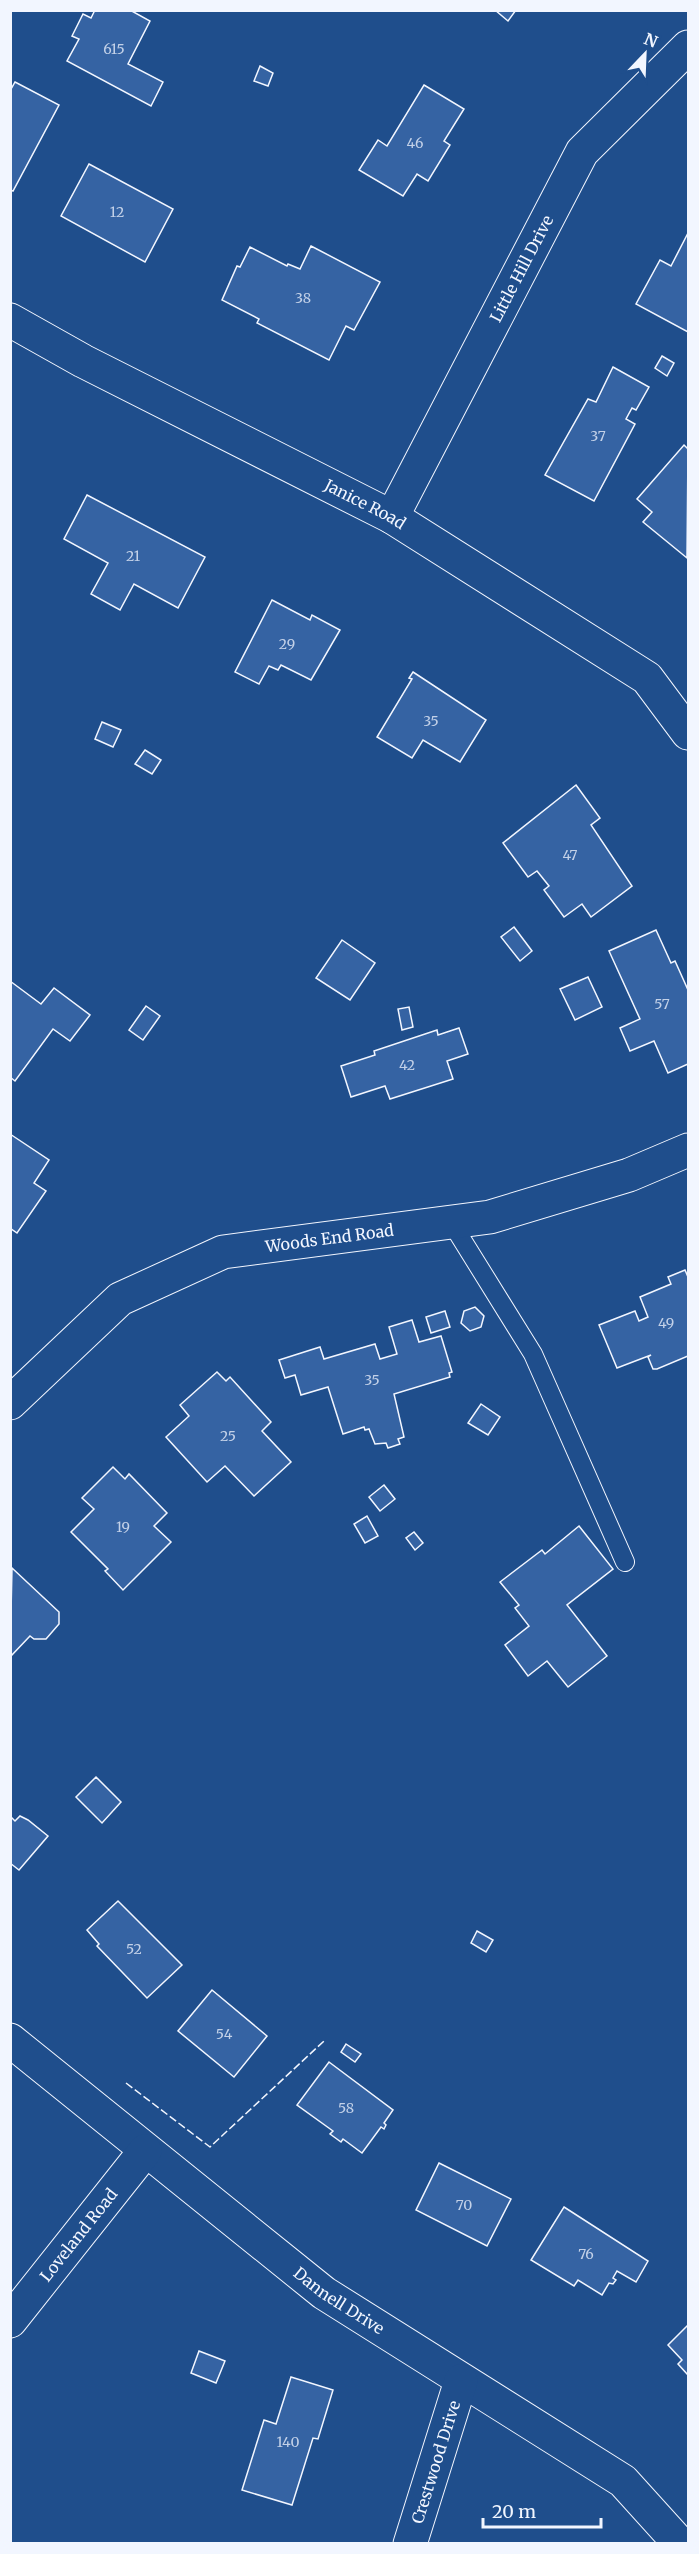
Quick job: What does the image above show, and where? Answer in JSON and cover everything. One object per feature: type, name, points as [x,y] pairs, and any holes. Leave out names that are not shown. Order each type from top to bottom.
[{"type":"street","name":"Little Hill Drive","points":[[392,517],[582,152],[688,46]]},
{"type":"street","name":"Janice Road","points":[[10,320],[83,361],[392,517],[647,678],[688,733]]},
{"type":"street","name":"Woods End Road","points":[[10,1403],[120,1299],[223,1252],[490,1217],[629,1175],[688,1150]]},
{"type":"street","name":"Dannell Drive","points":[[10,2040],[324,2293],[460,2381],[623,2481],[680,2544]]},
{"type":"street","name":"Loveland Road","points":[[10,2320],[145,2151]]},
{"type":"street","name":"Crestwood Drive","points":[[410,2544],[460,2381]]},
{"type":"lane","points":[[451,1222],[533,1354],[625,1562]]},
{"type":"building","points":[[95,10],[130,10],[150,21],[128,64],[163,82],[151,106],[67,61],[79,39],[72,36],[83,14],[91,18]]},
{"type":"building","points":[[495,10],[516,10],[508,21]]},
{"type":"building","points":[[260,66],[273,73],[268,86],[254,81]]},
{"type":"building","points":[[15,82],[59,105],[13,191],[10,190],[10,91]]},
{"type":"building","points":[[424,85],[464,109],[444,141],[450,145],[428,181],[417,174],[403,196],[359,170],[378,140],[387,146]]},
{"type":"building","points":[[89,164],[173,209],[145,262],[61,216]]},
{"type":"building","points":[[688,233],[688,332],[636,304],[660,260],[671,266]]},
{"type":"building","points":[[311,246],[380,282],[354,330],[346,326],[329,360],[257,323],[259,319],[222,300],[237,266],[240,267],[250,247],[287,266],[288,264],[300,269]]},
{"type":"building","points":[[662,356],[674,363],[667,376],[655,368]]},
{"type":"building","points":[[613,367],[649,387],[636,410],[632,408],[626,419],[635,424],[594,501],[545,475],[588,399],[596,402]]},
{"type":"building","points":[[684,445],[688,449],[687,558],[643,522],[652,512],[637,499]]},
{"type":"building","points":[[87,495],[205,557],[178,608],[134,584],[120,610],[91,594],[108,563],[64,539]]},
{"type":"building","points":[[272,600],[310,620],[312,615],[340,630],[311,680],[281,665],[278,670],[269,666],[259,684],[235,672]]},
{"type":"building","points":[[413,672],[486,720],[460,762],[423,740],[412,758],[377,737],[412,679],[409,678]]},
{"type":"building","points":[[102,722],[121,730],[113,747],[95,739]]},
{"type":"building","points":[[145,750],[161,760],[152,774],[135,764]]},
{"type":"building","points":[[576,785],[600,818],[591,825],[632,886],[591,917],[582,904],[564,917],[544,890],[549,886],[537,871],[528,877],[503,843]]},
{"type":"building","points":[[514,927],[532,951],[520,961],[501,937]]},
{"type":"building","points":[[656,930],[671,963],[675,961],[688,990],[688,1064],[668,1073],[654,1041],[630,1051],[620,1028],[640,1019],[609,951]]},
{"type":"building","points":[[342,940],[375,963],[350,1000],[316,978]]},
{"type":"building","points":[[588,977],[602,1007],[575,1020],[560,989]]},
{"type":"building","points":[[10,981],[41,1004],[54,988],[90,1015],[70,1041],[53,1029],[15,1081],[10,1077]]},
{"type":"building","points":[[146,1006],[160,1016],[143,1040],[129,1030]]},
{"type":"building","points":[[409,1007],[413,1027],[402,1030],[398,1009]]},
{"type":"building","points":[[459,1028],[468,1054],[447,1061],[453,1079],[390,1099],[385,1086],[351,1097],[341,1066],[375,1055],[374,1051],[437,1030],[438,1035]]},
{"type":"building","points":[[10,1134],[49,1160],[34,1183],[46,1191],[17,1233],[10,1228]]},
{"type":"building","points":[[685,1270],[688,1277],[688,1356],[657,1369],[653,1369],[648,1357],[651,1355],[617,1368],[599,1325],[635,1311],[639,1321],[648,1317],[640,1297],[671,1284],[668,1277]]},
{"type":"building","points":[[475,1307],[484,1316],[481,1327],[470,1331],[461,1323],[464,1311]]},
{"type":"building","points":[[445,1311],[450,1327],[431,1333],[426,1317]]},
{"type":"building","points":[[412,1320],[419,1342],[441,1336],[452,1372],[449,1373],[450,1377],[394,1394],[404,1437],[398,1439],[400,1444],[388,1448],[386,1443],[375,1444],[369,1429],[365,1430],[364,1427],[343,1434],[328,1387],[301,1395],[295,1375],[285,1378],[279,1360],[320,1347],[324,1359],[375,1344],[380,1359],[397,1354],[389,1327]]},
{"type":"building","points":[[217,1372],[226,1381],[230,1377],[271,1422],[262,1431],[291,1462],[254,1496],[225,1466],[207,1482],[166,1437],[189,1416],[180,1405]]},
{"type":"building","points":[[481,1404],[500,1417],[488,1435],[468,1423]]},
{"type":"building","points":[[113,1467],[125,1479],[129,1474],[167,1513],[154,1526],[171,1542],[123,1590],[105,1571],[108,1569],[71,1532],[94,1509],[82,1498]]},
{"type":"building","points":[[384,1485],[395,1499],[380,1511],[369,1497]]},
{"type":"building","points":[[367,1516],[378,1536],[365,1543],[354,1524]]},
{"type":"building","points":[[579,1526],[613,1569],[567,1605],[607,1656],[568,1687],[547,1661],[528,1676],[505,1645],[529,1626],[515,1608],[519,1605],[500,1582],[542,1550],[545,1554]]},
{"type":"building","points":[[414,1532],[423,1543],[415,1550],[406,1538]]},
{"type":"building","points":[[12,1568],[59,1612],[59,1624],[46,1639],[34,1639],[30,1636],[10,1657]]},
{"type":"building","points":[[96,1777],[121,1802],[102,1823],[76,1797]]},
{"type":"building","points":[[10,1816],[15,1821],[20,1816],[28,1820],[48,1836],[19,1870],[10,1863]]},
{"type":"building","points":[[118,1901],[182,1965],[147,1998],[97,1946],[99,1944],[87,1930]]},
{"type":"building","points":[[477,1931],[493,1940],[486,1952],[471,1943]]},
{"type":"building","points":[[212,1990],[267,2036],[234,2077],[178,2031]]},
{"type":"building","points":[[346,2044],[361,2054],[355,2062],[341,2052]]},
{"type":"building","points":[[329,2062],[393,2110],[384,2123],[386,2125],[384,2129],[381,2127],[362,2153],[343,2139],[341,2142],[330,2134],[333,2131],[297,2105]]},
{"type":"building","points":[[439,2163],[511,2199],[487,2246],[416,2210]]},
{"type":"building","points":[[564,2207],[648,2261],[636,2282],[617,2271],[613,2278],[616,2280],[613,2284],[609,2283],[602,2295],[578,2280],[574,2286],[531,2260]]},
{"type":"building","points":[[688,2325],[688,2375],[678,2364],[682,2360],[668,2345]]},
{"type":"building","points":[[199,2351],[225,2361],[216,2383],[191,2373]]},
{"type":"building","points":[[291,2377],[333,2390],[318,2439],[313,2438],[292,2505],[242,2490],[264,2420],[276,2424]]},
{"type":"fence","points":[[126,2083],[210,2147],[324,2041]]}]
